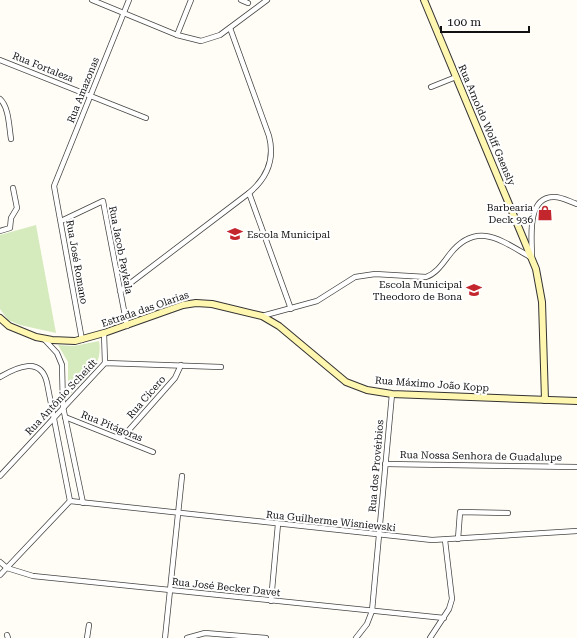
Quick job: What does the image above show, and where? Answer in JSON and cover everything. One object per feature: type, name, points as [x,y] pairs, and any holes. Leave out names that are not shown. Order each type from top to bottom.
[{"type":"main road","name":"Rua Arnoldo Wolff Gaensly","points":[[424,0],[532,258],[541,289],[546,400]]},
{"type":"main road","name":"Estrada das Olarias","points":[[0,318],[16,330],[44,339],[68,341],[82,340],[104,334],[182,305],[196,303],[212,304],[262,316]]},
{"type":"main road","name":"Rua Máximo João Kopp","points":[[262,316],[279,326],[346,382],[367,390],[392,394],[577,401]]},
{"type":"street","points":[[92,0],[177,35],[201,41],[216,37],[267,0]]},
{"type":"street","name":"Rua Amazonas","points":[[54,186],[129,0]]},
{"type":"street","points":[[177,35],[191,0]]},
{"type":"street","points":[[241,0],[248,2]]},
{"type":"street","points":[[120,291],[249,193],[264,178],[268,170],[272,152],[271,144],[230,28]]},
{"type":"street","name":"Rua Fortaleza","points":[[0,60],[146,118]]},
{"type":"street","points":[[430,87],[456,77]]},
{"type":"street","points":[[0,99],[4,102],[10,138]]},
{"type":"street","name":"Rua José Romano","points":[[54,186],[82,340]]},
{"type":"street","points":[[0,231],[10,228],[11,218],[16,210],[13,188]]},
{"type":"street","points":[[249,193],[291,309]]},
{"type":"street","points":[[532,258],[533,216],[535,209],[546,198],[553,197],[577,204]]},
{"type":"street","name":"Rua Jacob Paykala","points":[[61,221],[102,201],[127,326]]},
{"type":"street","name":"Estrada das Olarias","points":[[262,316],[317,301],[346,281],[364,274],[426,277],[440,267],[460,243],[472,236],[485,235],[493,237],[532,258]]},
{"type":"street","points":[[104,334],[104,363]]},
{"type":"street","points":[[44,339],[57,353],[62,365],[63,407],[83,503]]},
{"type":"street","name":"Rua Antônio Scheidt","points":[[0,476],[104,363],[221,367]]},
{"type":"street","name":"Rua Cícero","points":[[122,439],[175,378],[181,365]]},
{"type":"street","points":[[0,377],[26,366],[40,368],[45,376],[70,501],[0,575]]},
{"type":"street","name":"Rua dos Provérbios","points":[[372,611],[392,394]]},
{"type":"street","name":"Rua Pitágoras","points":[[65,417],[153,452]]},
{"type":"street","name":"Rua Nossa Senhora de Guadalupe","points":[[386,464],[577,467]]},
{"type":"street","points":[[165,638],[182,476]]},
{"type":"street","name":"Rua Guilherme Wisniewski","points":[[70,501],[379,535],[445,540],[577,531]]},
{"type":"street","points":[[458,539],[460,512],[508,514]]},
{"type":"street","points":[[271,601],[278,524]]},
{"type":"street","points":[[430,638],[452,604],[453,594],[445,540]]},
{"type":"street","points":[[0,562],[7,568]]},
{"type":"street","name":"Rua José Becker Davet","points":[[7,568],[33,576],[444,618]]},
{"type":"street","points":[[356,638],[367,624],[372,611]]},
{"type":"street","points":[[87,638],[89,625]]},
{"type":"street","points":[[187,638],[205,633],[266,638]]},
{"type":"green space","points":[[36,225],[56,333],[20,325],[8,320],[0,309],[0,235]]},
{"type":"green space","points":[[99,341],[99,358],[96,365],[68,397],[68,362],[58,345],[74,346]]},
{"type":"place","name":"Barbearia Deck 936","points":[[545,213]]},
{"type":"place","name":"Escola Municipal","points":[[235,234]]},
{"type":"place","name":"Escola Municipal Theodoro de Bona","points":[[474,290]]}]
